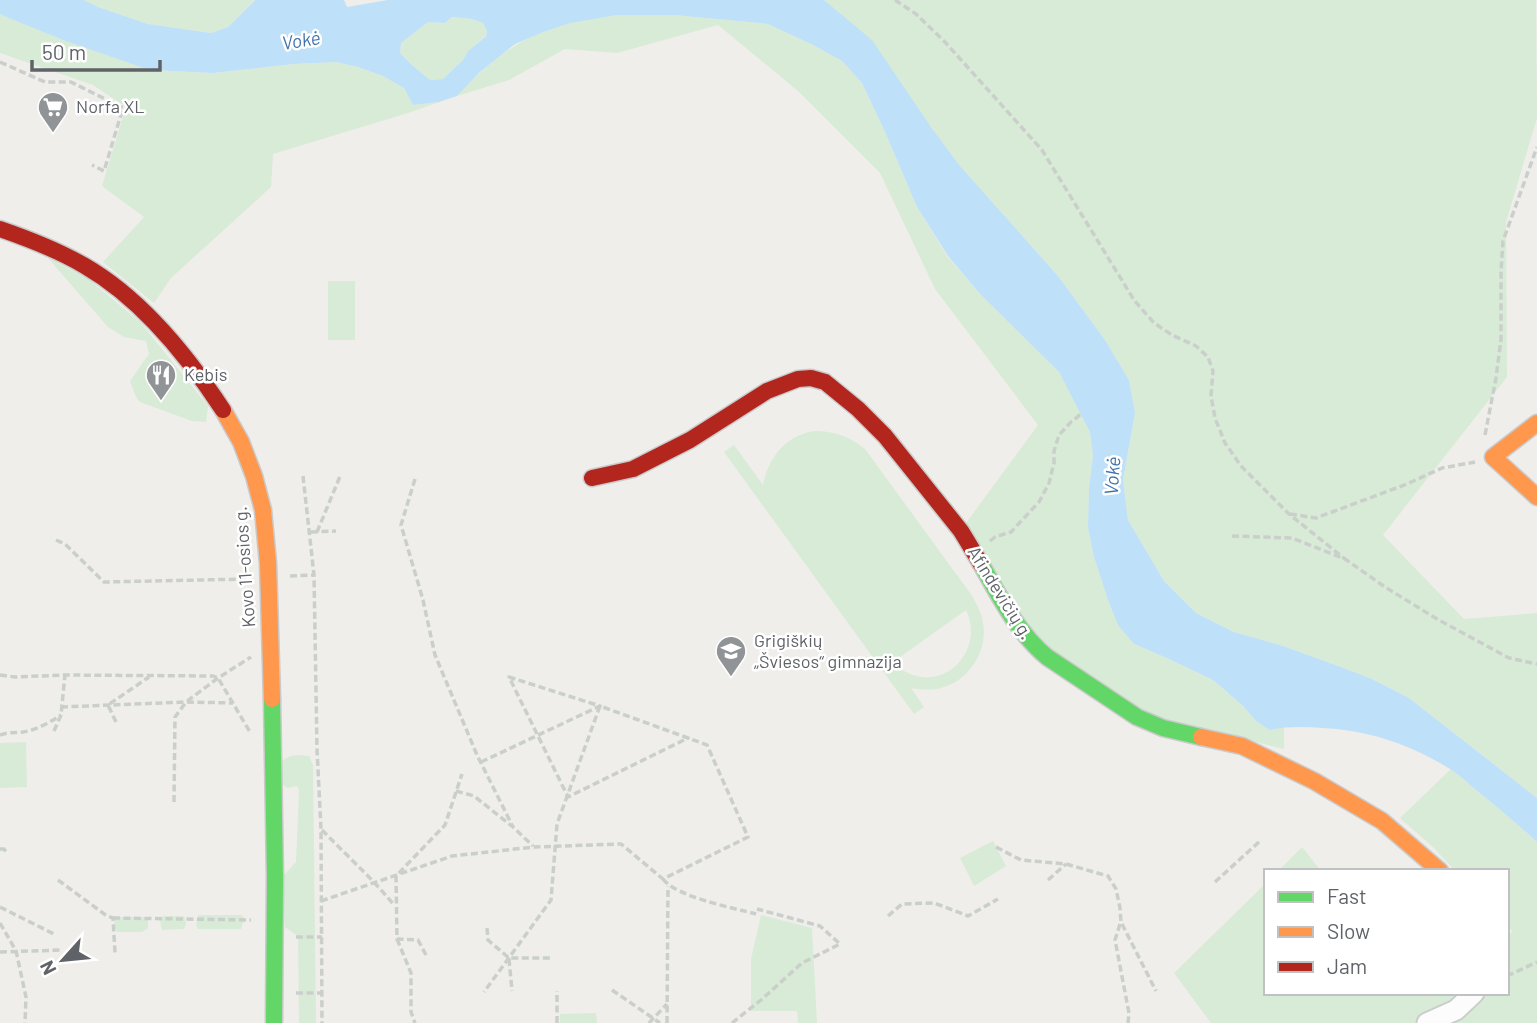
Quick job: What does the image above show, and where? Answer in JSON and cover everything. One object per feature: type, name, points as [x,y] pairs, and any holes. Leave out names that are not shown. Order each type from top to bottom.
[{"type":"street","name":"Kovo 11-osios g.","points":[[0,229],[40,244],[94,272],[132,302],[176,346],[224,410],[255,481],[263,509],[268,578],[272,700],[274,1023]]},
{"type":"street","name":"Afindevičių g.","points":[[592,478],[633,469],[690,440],[767,391],[798,379],[811,378],[825,382],[885,436],[961,531],[1019,628],[1034,646],[1137,717],[1163,728],[1242,746],[1314,781],[1382,821],[1438,869]]},
{"type":"street","points":[[1537,423],[1493,457],[1537,498]]},
{"type":"street","points":[[1427,1023],[1456,1010],[1472,995]]},
{"type":"path","points":[[894,0],[916,14],[945,42],[1042,150],[1133,300],[1154,323],[1196,346],[1208,357],[1213,371],[1211,396],[1214,418],[1225,443],[1241,466],[1289,514],[1385,587],[1509,658],[1537,664]]},
{"type":"path","points":[[0,62],[46,82],[71,82],[122,108],[104,171],[92,165]]},
{"type":"path","points":[[1289,514],[1316,518],[1442,468],[1464,466],[1493,457],[1485,434],[1501,338],[1503,241],[1537,147]]},
{"type":"path","points":[[972,550],[995,537],[1011,532],[1039,502],[1049,483],[1059,435],[1081,414]]},
{"type":"path","points":[[317,532],[341,474]]},
{"type":"path","points":[[303,476],[314,575],[321,829],[322,1023]]},
{"type":"path","points":[[415,479],[401,525],[423,600],[435,655],[481,762],[513,827]]},
{"type":"path","points":[[311,532],[337,531]]},
{"type":"path","points":[[1232,536],[1292,538],[1345,559]]},
{"type":"path","points":[[56,540],[65,544],[104,582],[256,578]]},
{"type":"path","points":[[291,576],[314,575]]},
{"type":"path","points":[[174,802],[175,717],[186,702],[270,644]]},
{"type":"path","points":[[0,675],[213,676],[218,678],[250,732]]},
{"type":"path","points":[[54,731],[61,715],[65,675]]},
{"type":"path","points":[[108,705],[151,675]]},
{"type":"path","points":[[568,797],[509,677],[600,706],[707,745],[748,838],[663,879]]},
{"type":"path","points":[[61,707],[186,702],[233,704]]},
{"type":"path","points":[[108,705],[116,722]]},
{"type":"path","points":[[481,762],[600,706]]},
{"type":"path","points":[[484,992],[551,900],[557,824],[600,706]]},
{"type":"path","points":[[0,735],[25,732],[61,715]]},
{"type":"path","points":[[568,797],[688,738]]},
{"type":"path","points":[[415,1023],[411,1012],[411,973],[397,939],[396,876],[445,825],[462,774]]},
{"type":"path","points":[[456,791],[474,796],[534,847]]},
{"type":"path","points":[[321,829],[396,906]]},
{"type":"path","points":[[1215,882],[1260,841]]},
{"type":"path","points":[[321,901],[452,856],[534,847],[621,844],[668,886],[692,896],[820,926],[840,944],[803,963],[732,1023]]},
{"type":"path","points":[[996,847],[1021,860],[1066,864],[1108,876],[1116,889],[1120,908],[1121,922],[1115,940],[1129,1013],[1128,1023]]},
{"type":"path","points":[[0,849],[6,852]]},
{"type":"path","points":[[1048,880],[1066,864]]},
{"type":"path","points":[[58,880],[90,905],[113,918],[251,920]]},
{"type":"path","points":[[667,1023],[668,886]]},
{"type":"path","points":[[888,916],[902,904],[934,903],[968,916],[998,899]]},
{"type":"path","points":[[0,907],[54,934]]},
{"type":"path","points":[[113,918],[116,953]]},
{"type":"path","points":[[1121,922],[1156,990]]},
{"type":"path","points":[[0,923],[16,951],[26,997],[25,1023]]},
{"type":"path","points":[[487,928],[488,940],[509,958],[552,958]]},
{"type":"path","points":[[397,939],[418,940],[426,955]]},
{"type":"path","points":[[0,952],[63,950]]},
{"type":"path","points":[[509,958],[512,991]]},
{"type":"path","points":[[1509,975],[1537,962]]},
{"type":"path","points":[[612,990],[660,1023]]},
{"type":"path","points":[[557,991],[557,1023]]},
{"type":"path","points":[[649,1023],[667,1004]]},
{"type":"green space","points":[[84,0],[254,0],[228,27],[211,33],[148,24]]},
{"type":"green space","points":[[824,0],[1536,0],[1537,118],[1506,222],[1507,377],[1383,535],[1464,619],[1537,613],[1537,798],[1409,698],[1341,667],[1234,632],[1196,613],[1164,581],[1128,520],[1123,480],[1135,413],[1129,380],[1105,340],[1058,276],[960,166],[931,127]]},
{"type":"green space","points":[[0,14],[63,40],[171,71],[213,73],[336,62],[383,76],[404,88],[413,105],[439,102],[273,154],[271,187],[171,278],[154,303],[103,262],[144,217],[102,186],[126,107],[93,85],[0,53]]},
{"type":"green space","points":[[617,15],[674,15],[768,24],[842,61],[862,83],[917,207],[947,256],[980,294],[1059,372],[1090,432],[1093,456],[1088,528],[1094,557],[1107,597],[1134,644],[1213,680],[1256,721],[1284,727],[1284,749],[1146,714],[1050,648],[1023,619],[966,523],[1038,425],[935,289],[880,173],[798,91],[718,25],[617,53],[565,49],[509,80],[457,96],[494,61],[535,35],[568,23]]},
{"type":"green space","points":[[452,17],[483,23],[486,35],[443,79],[430,80],[400,53],[401,43],[428,22],[445,23]]},
{"type":"green space","points":[[48,258],[87,278],[140,322],[208,406],[206,422],[192,421],[140,402],[130,381],[149,354],[146,341],[124,337],[108,327]]},
{"type":"green space","points":[[328,281],[355,281],[355,340],[328,340]]},
{"type":"green space","points":[[814,431],[835,433],[865,449],[973,597],[980,613],[983,643],[975,662],[962,677],[944,687],[928,690],[911,688],[924,707],[914,714],[724,452],[734,445],[763,485],[769,465],[780,449]],"holes":[[[966,610],[971,625],[966,652],[948,672],[935,677],[921,677],[904,671],[893,662]]]},
{"type":"green space","points":[[26,742],[27,787],[0,788],[0,743]]},
{"type":"green space","points":[[299,755],[309,756],[313,765],[316,1023],[299,1023],[298,936],[285,927],[283,876],[296,862],[299,790],[297,786],[288,788],[281,784],[281,761]]},
{"type":"green space","points":[[1451,769],[1537,842],[1537,1023],[1211,1023],[1174,973],[1264,885],[1264,995],[1509,995],[1509,934],[1513,932],[1509,928],[1509,869],[1453,869],[1400,818]]},
{"type":"green space","points":[[993,841],[1006,866],[974,886],[960,858]]},
{"type":"green space","points":[[1302,847],[1319,869],[1280,869]]},
{"type":"green space","points":[[198,915],[242,915],[244,919],[241,929],[198,929]]},
{"type":"green space","points":[[761,915],[812,928],[817,1023],[798,1023],[797,1011],[751,1011],[751,959]]},
{"type":"green space","points":[[163,916],[184,916],[184,929],[162,930],[160,921]]},
{"type":"green space","points":[[116,917],[146,917],[148,928],[142,932],[117,932],[114,924]]},
{"type":"green space","points":[[596,1013],[597,1023],[560,1023],[560,1014]]},
{"type":"water","name":"Vokė","points":[[0,0],[84,0],[148,24],[211,33],[228,27],[255,0],[344,0],[347,7],[388,0],[824,0],[872,40],[960,166],[1058,276],[1105,340],[1129,380],[1135,413],[1123,480],[1128,520],[1164,581],[1196,613],[1234,632],[1341,667],[1409,698],[1537,798],[1537,842],[1459,775],[1435,760],[1389,740],[1340,729],[1296,727],[1270,730],[1256,721],[1213,680],[1134,644],[1118,625],[1094,557],[1088,528],[1093,456],[1090,432],[1059,372],[980,294],[948,256],[917,207],[862,83],[842,61],[815,46],[768,24],[674,15],[617,15],[570,23],[515,44],[480,72],[457,96],[439,102],[413,105],[404,88],[383,76],[336,62],[213,73],[144,68],[63,40],[0,14]],"holes":[[[452,17],[483,23],[486,36],[468,51],[463,60],[443,79],[430,80],[400,53],[401,43],[428,22],[445,23]]]},
{"type":"traffic: fast","points":[[981,564],[1018,625],[1047,657],[1137,717],[1163,728],[1201,737]]},
{"type":"traffic: fast","points":[[272,699],[274,1023]]},
{"type":"traffic: slow","points":[[223,410],[241,442],[263,510],[268,563],[272,699]]},
{"type":"traffic: slow","points":[[1537,423],[1493,457],[1537,497]]},
{"type":"traffic: slow","points":[[1201,737],[1242,746],[1314,781],[1382,821],[1438,869]]},
{"type":"traffic: jam","points":[[0,229],[75,260],[126,295],[179,349],[223,410]]},
{"type":"traffic: jam","points":[[592,478],[633,469],[690,440],[767,391],[798,379],[811,378],[825,382],[885,436],[961,531],[981,564]]},
{"type":"place","name":"Norfa XL","points":[[53,134]]},
{"type":"place","name":"Kebis","points":[[161,402]]},
{"type":"place","name":"Grigiškių „Šviesos“ gimnazija","points":[[731,678]]}]
